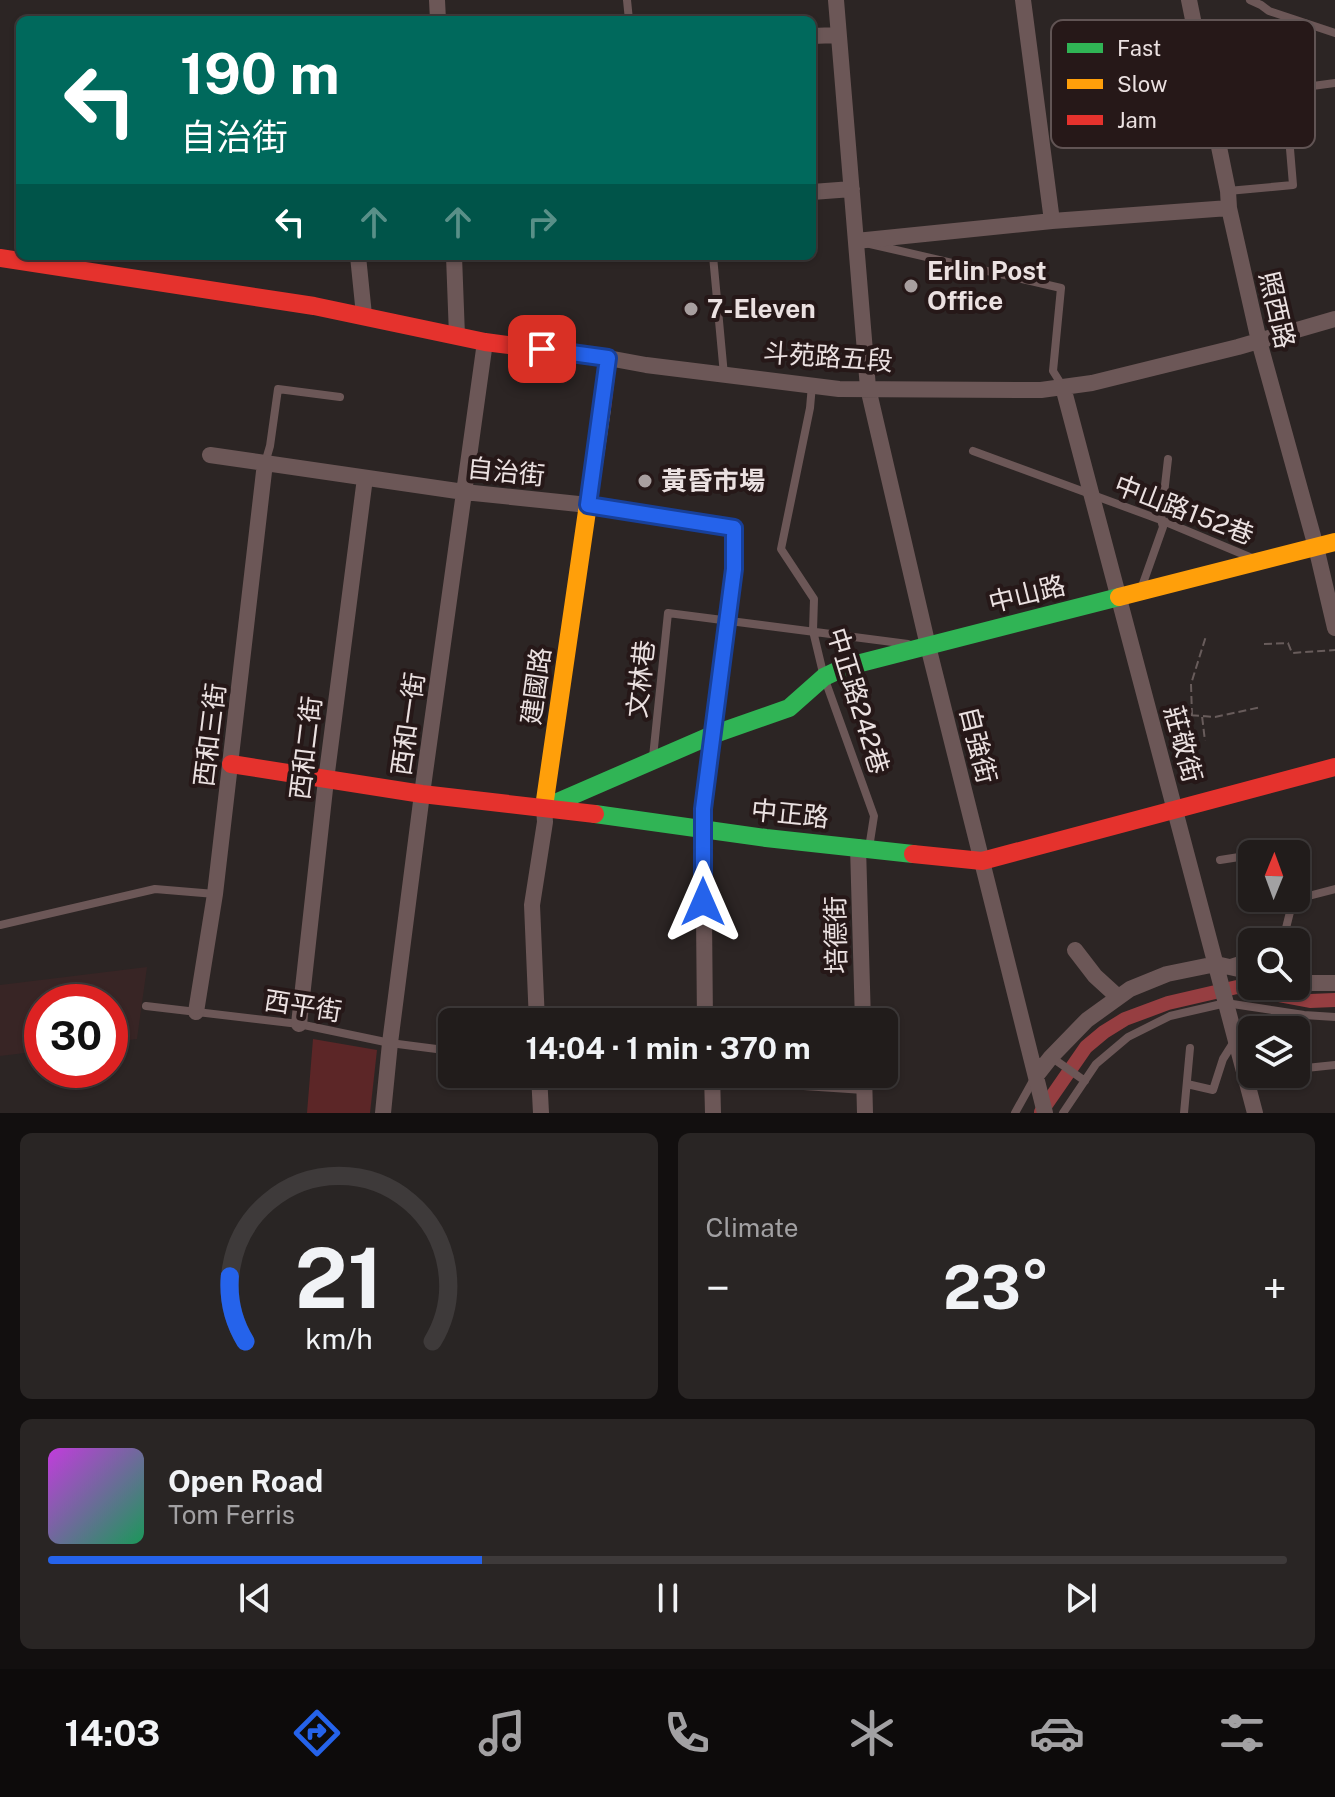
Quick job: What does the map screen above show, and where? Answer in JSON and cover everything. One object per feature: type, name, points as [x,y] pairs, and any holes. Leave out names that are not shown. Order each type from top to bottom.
[{"type":"main road","name":"斗苑路五段","points":[[0,258],[314,306],[485,342],[608,358]]},
{"type":"main road","name":"建國路","points":[[544,807],[608,358]]},
{"type":"main road","name":"中山路","points":[[928,646],[1335,542]]},
{"type":"main road","points":[[544,807],[712,735],[789,708],[824,677],[845,667],[928,646]]},
{"type":"main road","name":"中正路","points":[[231,764],[422,794],[982,861],[1335,767]]},
{"type":"street","name":"自強街","points":[[836,0],[868,388],[928,646],[1045,1113]]},
{"type":"street","points":[[1023,0],[1052,221]]},
{"type":"street","name":"照西路","points":[[1189,0],[1193,20]]},
{"type":"street","points":[[816,36],[838,35]]},
{"type":"street","name":"照西路","points":[[1219,148],[1259,341],[1335,628]]},
{"type":"street","points":[[816,192],[852,189]]},
{"type":"street","points":[[856,241],[1229,199]]},
{"type":"street","points":[[358,260],[364,315]]},
{"type":"street","points":[[454,260],[457,336]]},
{"type":"street","name":"斗苑路五段","points":[[608,358],[839,389],[1041,390],[1092,383],[1335,319]]},
{"type":"street","name":"西和一街","points":[[383,1113],[422,794],[485,342]]},
{"type":"street","name":"莊敬街","points":[[1063,387],[1255,1113]]},
{"type":"street","name":"自治街","points":[[210,455],[464,492],[588,505],[734,528],[734,569],[703,809],[705,1008]]},
{"type":"street","name":"西和三街","points":[[196,1012],[215,894],[265,463]]},
{"type":"street","name":"西和二街","points":[[299,1024],[326,780],[365,478]]},
{"type":"street","name":"建國路","points":[[536,1008],[532,905],[545,822],[544,807]]},
{"type":"street","name":"培德街","points":[[863,1008],[864,848]]},
{"type":"street","points":[[1075,950],[1095,976],[1118,997]]},
{"type":"street","points":[[1036,1076],[1087,1020],[1130,989],[1167,974],[1218,965],[1238,969]]},
{"type":"street","points":[[1310,983],[1335,983]]},
{"type":"street","points":[[540,1088],[541,1113]]},
{"type":"street","points":[[712,1088],[713,1113]]},
{"type":"street","points":[[864,1088],[865,1113]]},
{"type":"lane","points":[[1250,0],[1269,11],[1296,20]]},
{"type":"lane","points":[[1315,26],[1335,33]]},
{"type":"lane","points":[[1315,85],[1335,83]]},
{"type":"lane","points":[[1229,199],[1293,185],[1290,148]]},
{"type":"lane","points":[[856,241],[1061,288],[1053,371],[1063,387]]},
{"type":"lane","points":[[713,260],[724,375]]},
{"type":"lane","name":"中正路242巷","points":[[812,385],[781,549],[814,599],[813,631],[824,677],[874,816],[864,848]]},
{"type":"lane","points":[[265,463],[278,389],[340,397]]},
{"type":"lane","name":"中山路152巷","points":[[973,451],[1161,520],[1260,561]]},
{"type":"lane","points":[[1139,592],[1163,527],[1161,520],[1168,459]]},
{"type":"lane","name":"文林巷","points":[[653,759],[668,613],[727,620]]},
{"type":"lane","name":"中山路","points":[[727,620],[928,646]]},
{"type":"lane","points":[[1220,860],[1238,857]]},
{"type":"lane","points":[[0,925],[155,889],[215,894]]},
{"type":"lane","points":[[1310,895],[1335,889]]},
{"type":"lane","points":[[1218,965],[1238,960]]},
{"type":"lane","points":[[1063,1113],[1096,1064],[1128,1037],[1170,1016],[1226,1003],[1335,1017]]},
{"type":"lane","name":"西平街","points":[[146,1006],[299,1024],[390,1043],[438,1049]]},
{"type":"lane","points":[[1187,1084],[1213,1090],[1223,1059],[1236,1039]]},
{"type":"lane","points":[[1184,1113],[1190,1048]]},
{"type":"lane","points":[[1051,1057],[1085,1081]]},
{"type":"lane","points":[[1310,1068],[1335,1065]]},
{"type":"lane","points":[[1015,1113],[1036,1076]]},
{"type":"path","points":[[1192,716],[1191,684],[1206,636]]},
{"type":"path","points":[[1264,644],[1288,643],[1292,653],[1335,650]]},
{"type":"path","points":[[1150,713],[1215,717],[1261,707]]},
{"type":"path","points":[[1202,716],[1205,741]]},
{"type":"shaded area","points":[[147,967],[137,1039],[128,1040],[128,984],[24,984],[24,1053],[0,1056],[0,985]]},
{"type":"shaded area","points":[[313,1039],[377,1050],[370,1113],[307,1113]]},
{"type":"waterway","points":[[1041,1112],[1086,1047],[1125,1019],[1168,1003],[1237,987],[1310,1001],[1335,1000]]},
{"type":"traffic: fast","points":[[546,807],[712,735],[789,708],[824,677],[845,667],[1119,597]]},
{"type":"traffic: fast","points":[[595,814],[766,838],[913,854]]},
{"type":"traffic: slow","points":[[544,807],[602,408]]},
{"type":"traffic: slow","points":[[1119,597],[1335,542]]},
{"type":"traffic: jam","points":[[0,258],[314,306],[485,342],[608,358],[602,408]]},
{"type":"traffic: jam","points":[[231,764],[422,794],[595,814]]},
{"type":"traffic: jam","points":[[913,854],[982,861],[1335,767]]},
{"type":"place","name":"Erlin Post Office","points":[[911,286]]},
{"type":"place","name":"7-Eleven","points":[[691,309]]},
{"type":"place","name":"黃昏市場","points":[[645,481]]},
{"type":"route","points":[[542,349],[608,358],[588,505],[734,528],[734,569],[703,809],[703,902]]}]
